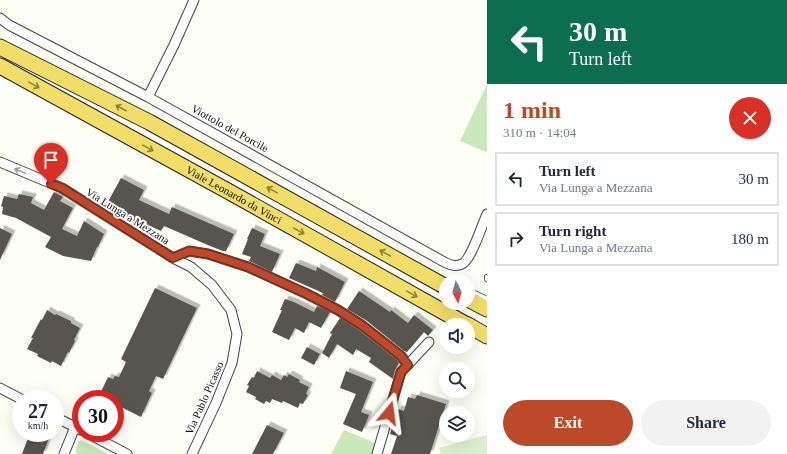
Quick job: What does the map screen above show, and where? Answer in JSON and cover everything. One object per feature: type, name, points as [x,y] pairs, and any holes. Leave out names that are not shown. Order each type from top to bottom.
[{"type":"highway","name":"Viale Leonardo da Vinci","points":[[0,47],[149,122],[439,280]]},
{"type":"highway","name":"Viale Leonardo da Vinci","points":[[0,66],[455,318]]},
{"type":"highway","points":[[475,303],[487,309]]},
{"type":"highway","name":"Viale Leonardo da Vinci","points":[[475,329],[487,336]]},
{"type":"street","points":[[148,96],[194,0]]},
{"type":"street","name":"Viottolo del Porcile","points":[[0,18],[9,25],[148,96],[446,263],[457,266],[466,262],[487,214]]},
{"type":"street","name":"Via Lunga a Mezzana","points":[[0,162],[62,188],[173,258],[189,251],[208,254],[248,267],[307,294],[338,310],[363,326],[401,356],[408,365]]},
{"type":"street","name":"Via Pablo Picasso","points":[[173,258],[191,267],[212,284],[231,310],[237,334],[232,363],[216,403],[192,454]]},
{"type":"street","points":[[377,454],[401,372],[429,342]]},
{"type":"street","points":[[0,388],[12,394]]},
{"type":"street","points":[[66,452],[72,440]]},
{"type":"street","points":[[104,442],[127,454]]},
{"type":"lane","points":[[475,293],[487,299]]},
{"type":"green space","points":[[487,84],[487,152],[486,152],[460,141]]},
{"type":"green space","points":[[344,430],[375,443],[372,454],[331,454]]},
{"type":"green space","points":[[487,435],[487,454],[441,454],[439,448],[461,442],[475,442],[475,438]]},
{"type":"green space","points":[[79,442],[85,442],[108,454],[77,454],[75,452]]},
{"type":"building","points":[[121,178],[144,190],[139,200],[169,214],[172,207],[234,234],[226,251],[210,246],[164,226],[161,231],[140,222],[139,224],[105,207]]},
{"type":"building","points":[[54,192],[63,197],[60,201],[73,208],[62,229],[77,236],[84,221],[104,234],[91,261],[63,256],[45,247],[51,237],[16,218],[2,214],[3,207],[1,206],[4,196],[17,199],[19,194],[33,197],[31,203],[44,210]]},
{"type":"building","points":[[0,228],[12,234],[0,260]]},
{"type":"building","points":[[252,228],[265,234],[260,246],[280,254],[272,272],[249,261],[251,257],[242,254]]},
{"type":"building","points":[[296,263],[316,271],[317,267],[345,282],[335,302],[322,295],[323,293],[289,278]]},
{"type":"building","points":[[155,288],[197,308],[163,379],[156,376],[149,391],[152,393],[141,417],[124,408],[124,390],[102,390],[108,377],[113,379],[115,376],[119,377],[126,362],[121,359]]},
{"type":"building","points":[[359,291],[390,312],[391,310],[408,323],[414,315],[433,330],[428,336],[424,332],[407,352],[404,351],[367,321],[347,309]]},
{"type":"building","points":[[285,299],[314,312],[317,306],[330,312],[321,328],[309,322],[304,333],[295,328],[289,340],[272,332],[282,310],[280,310]]},
{"type":"building","points":[[47,310],[55,315],[56,314],[71,321],[71,323],[80,328],[69,353],[68,352],[61,366],[37,356],[38,354],[27,349],[33,338],[31,338]]},
{"type":"building","points":[[340,318],[360,331],[397,360],[399,363],[395,370],[393,379],[369,362],[371,358],[356,349],[353,355],[337,344],[329,358],[322,353],[332,334],[330,333]]},
{"type":"building","points":[[307,347],[320,354],[314,365],[301,358]]},
{"type":"building","points":[[257,371],[270,378],[272,375],[281,380],[284,375],[287,377],[289,374],[300,380],[299,382],[309,387],[306,394],[308,395],[303,404],[300,403],[298,408],[283,401],[282,403],[272,399],[270,403],[266,401],[264,404],[255,399],[256,397],[246,392],[249,386],[247,385],[252,377],[254,378]]},
{"type":"building","points":[[346,371],[373,382],[361,412],[369,415],[362,432],[343,424],[356,394],[340,388]]},
{"type":"building","points":[[417,395],[446,404],[445,406],[439,406],[439,426],[430,454],[391,454],[397,436],[390,434],[398,409],[404,411],[408,397],[415,399]]},
{"type":"building","points":[[267,425],[284,433],[273,454],[252,454]]},
{"type":"building","points":[[27,442],[48,442],[43,454],[22,454]]},
{"type":"route","points":[[51,184],[62,188],[173,258],[189,251],[208,254],[248,267],[307,294],[338,310],[363,326],[401,356],[408,365],[401,372],[389,413]]}]
